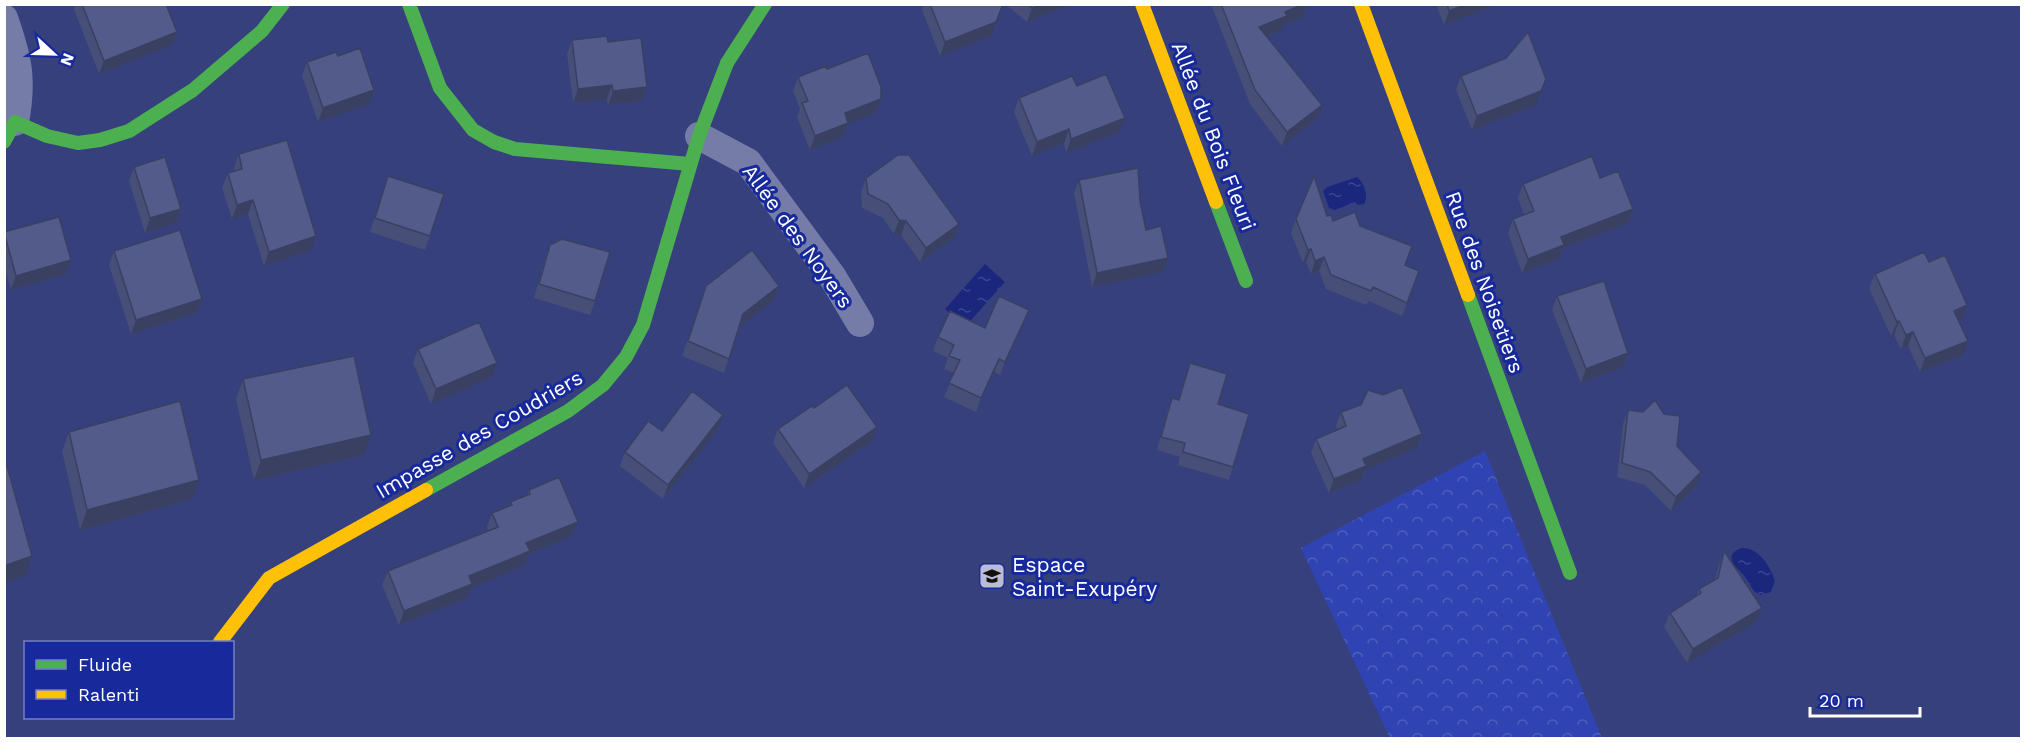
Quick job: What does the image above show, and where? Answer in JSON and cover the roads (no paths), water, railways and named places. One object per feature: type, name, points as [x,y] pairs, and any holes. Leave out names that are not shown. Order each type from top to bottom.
[{"type":"street","points":[[4,18],[17,56],[20,96],[10,132],[48,136],[78,143],[100,140],[129,131],[193,90],[262,31],[283,4]]},
{"type":"street","points":[[409,4],[440,88],[473,130],[494,142],[515,149],[690,164]]},
{"type":"street","name":"Impasse des Coudriers","points":[[221,641],[269,578],[568,411],[603,385],[626,357],[643,325],[699,136],[727,63],[765,4]]},
{"type":"street","name":"Allée du Bois Fleuri","points":[[1142,4],[1246,281]]},
{"type":"street","name":"Rue des Noisetiers","points":[[1361,4],[1570,573]]},
{"type":"street","name":"Allée des Noyers","points":[[699,136],[748,162],[832,276],[860,323]]},
{"type":"water","points":[[1357,177],[1365,190],[1364,204],[1358,205],[1355,202],[1335,210],[1329,208],[1323,191],[1327,187]]},
{"type":"water","points":[[985,264],[1005,282],[965,327],[945,309]]},
{"type":"water","points":[[1741,548],[1753,551],[1763,558],[1775,581],[1771,592],[1760,595],[1757,593],[1733,563],[1732,555]]},
{"type":"place","name":"Espace Saint-Exupéry","points":[[992,576]]}]
